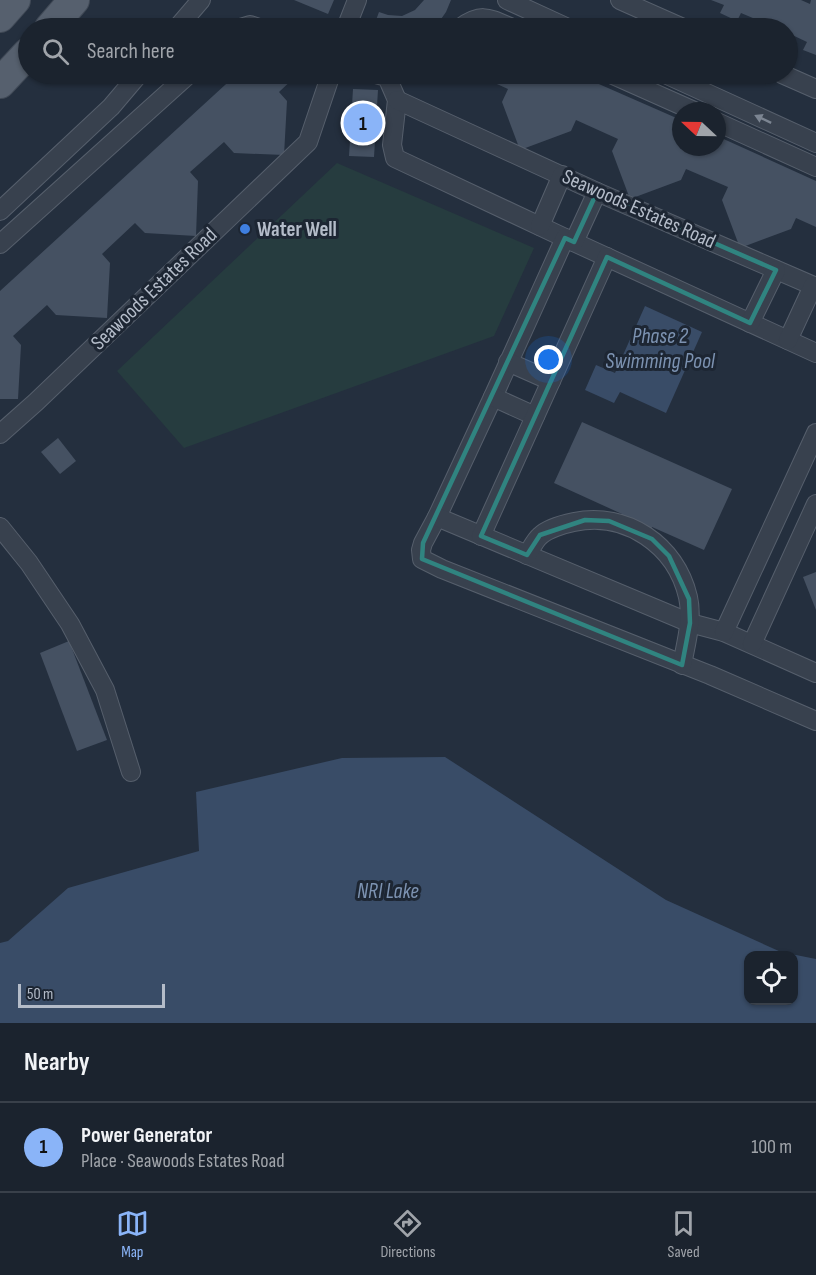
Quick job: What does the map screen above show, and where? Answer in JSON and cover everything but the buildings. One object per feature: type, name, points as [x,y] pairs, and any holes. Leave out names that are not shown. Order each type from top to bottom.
[{"type":"main road","points":[[0,16],[15,0]]},
{"type":"main road","points":[[59,18],[74,0]]},
{"type":"main road","points":[[0,83],[18,64]]},
{"type":"street","points":[[186,18],[201,0]]},
{"type":"street","points":[[350,18],[357,0]]},
{"type":"street","points":[[507,0],[546,18]]},
{"type":"street","points":[[620,0],[660,18]]},
{"type":"street","points":[[798,81],[816,89]]},
{"type":"street","points":[[0,211],[111,107],[131,84]]},
{"type":"street","points":[[0,244],[178,84]]},
{"type":"street","name":"Seawoods Estates Road","points":[[0,434],[308,142],[328,84]]},
{"type":"street","points":[[390,84],[397,100],[393,145],[395,158],[816,353]]},
{"type":"street","points":[[633,84],[674,102]]},
{"type":"street","points":[[687,84],[816,143]]},
{"type":"street","name":"Seawoods Estates Road","points":[[397,100],[597,192],[814,286]]},
{"type":"street","points":[[726,126],[816,166]]},
{"type":"street","points":[[540,226],[562,175]]},
{"type":"street","points":[[597,192],[508,363],[423,543],[422,559],[442,570],[710,675],[816,721]]},
{"type":"street","points":[[481,536],[607,257]]},
{"type":"street","points":[[750,323],[776,270]]},
{"type":"street","points":[[788,340],[814,286]]},
{"type":"street","points":[[508,363],[551,381]]},
{"type":"street","points":[[493,397],[536,416]]},
{"type":"street","points":[[724,632],[816,433]]},
{"type":"street","points":[[752,644],[814,508],[785,502]]},
{"type":"street","points":[[437,517],[690,623],[724,632],[816,673]]},
{"type":"street","points":[[527,555],[540,535],[562,525],[585,520],[609,521],[631,528],[652,540],[669,556],[681,576],[689,599],[690,623],[682,665]]},
{"type":"street","points":[[0,527],[29,563],[70,624],[105,690],[131,772]]},
{"type":"highlighted area","points":[[597,192],[776,270],[750,323],[607,257],[481,536],[527,555],[540,535],[585,520],[609,521],[652,539],[669,556],[689,599],[690,623],[682,665],[422,559],[423,543],[565,238],[574,242]]},
{"type":"green space","points":[[337,163],[534,248],[494,336],[184,448],[117,371]]},
{"type":"water","name":"Phase 2 Swimming Pool","points":[[645,306],[702,332],[666,413],[620,392],[614,403],[585,390],[596,365],[615,373]]},
{"type":"water","name":"NRI Lake","points":[[445,757],[666,900],[779,951],[744,951],[744,1005],[798,1005],[798,955],[816,959],[816,1023],[0,1023],[0,943],[8,941],[68,888],[199,851],[196,792],[342,758]]},
{"type":"place","name":"Power Generator","points":[[363,123]]},
{"type":"place","name":"Water Well","points":[[245,229]]}]
